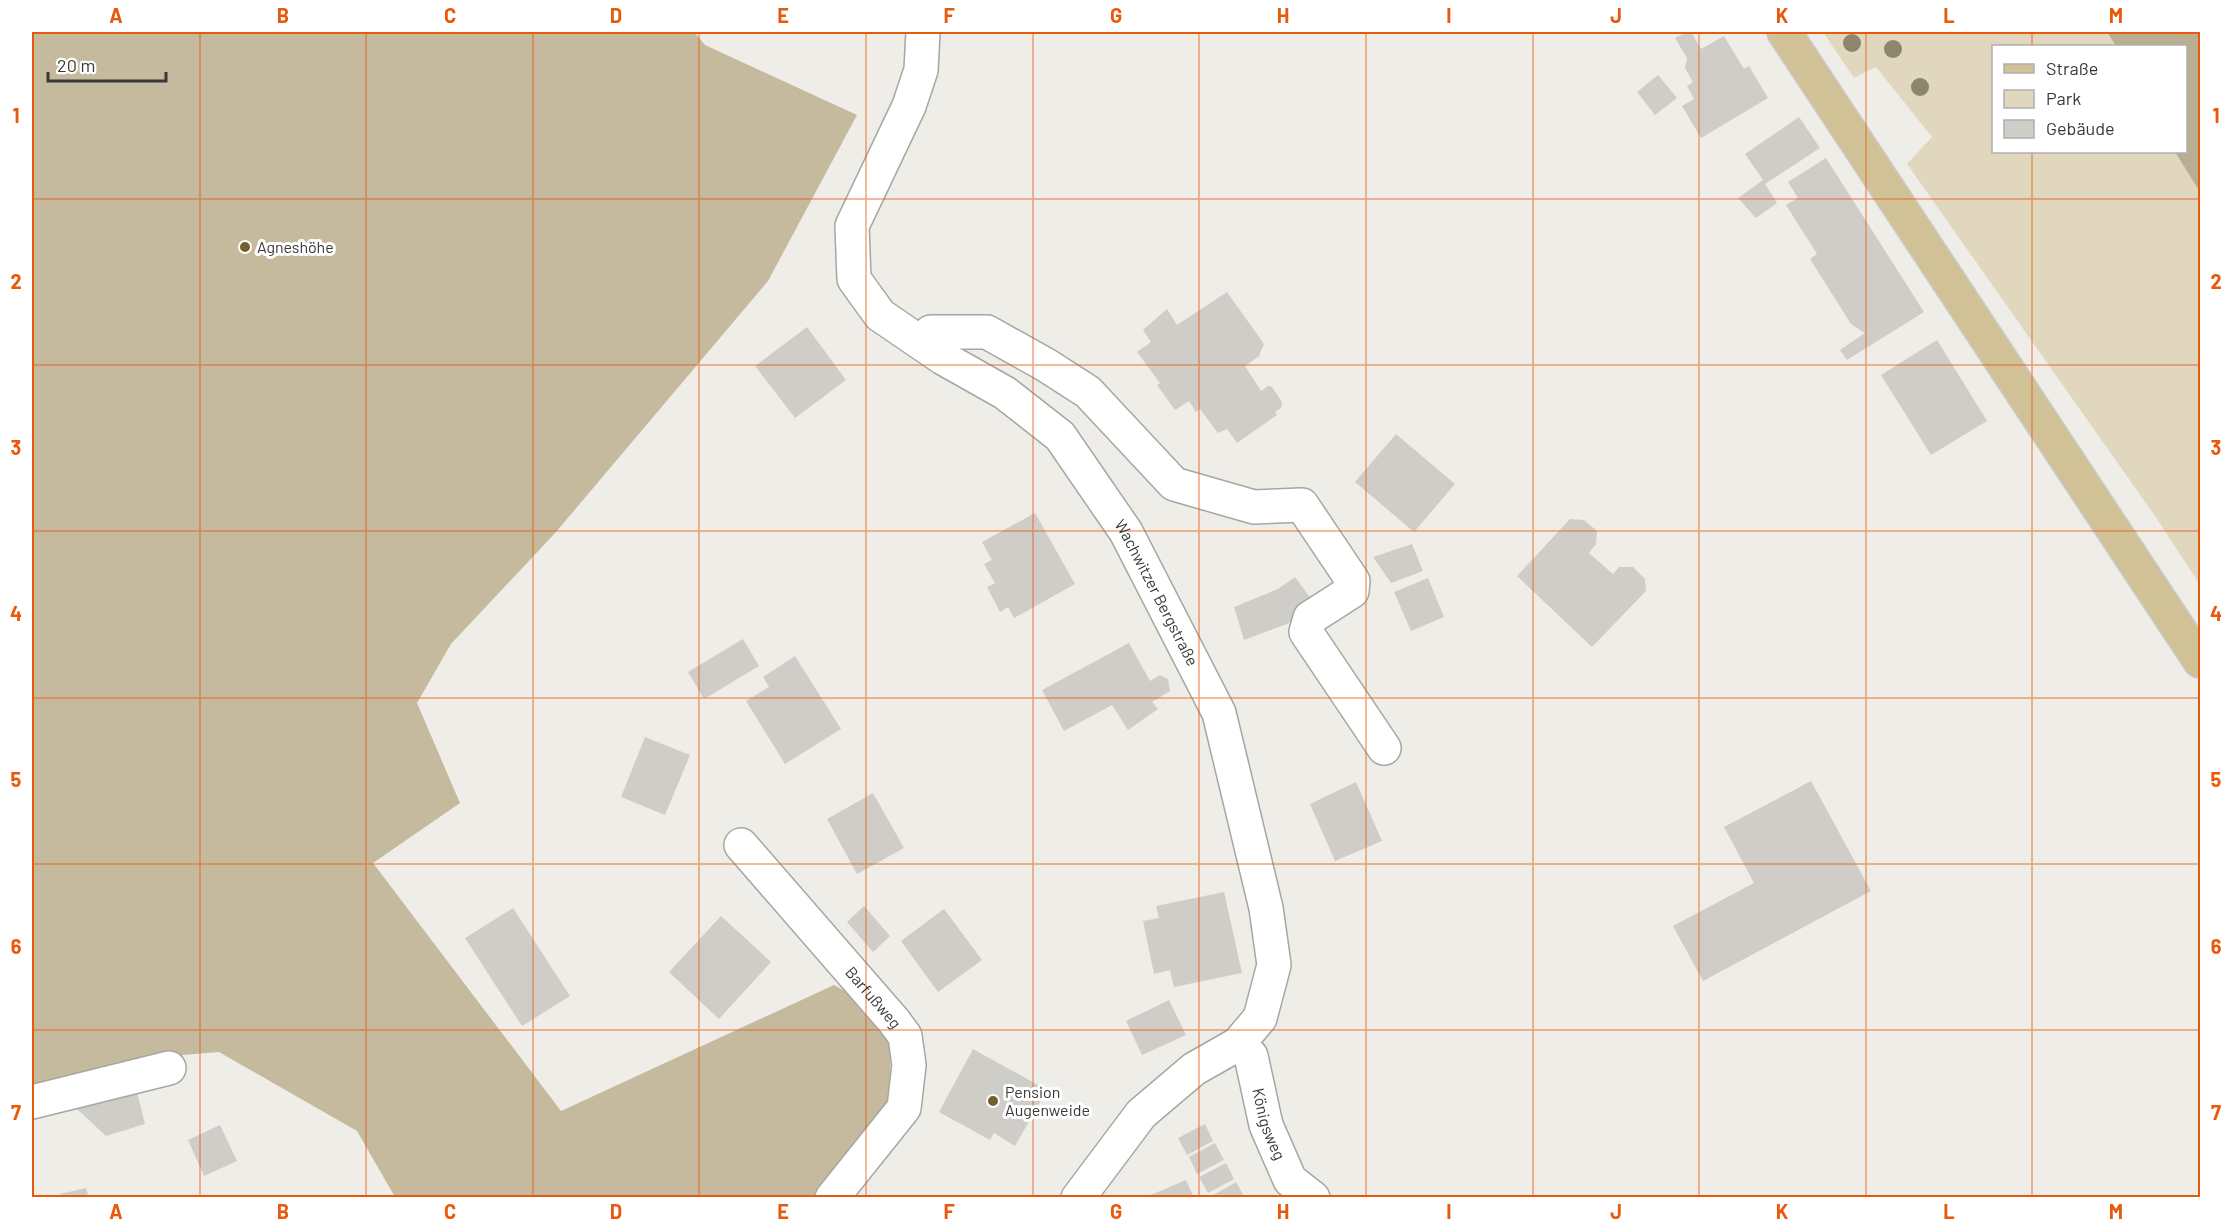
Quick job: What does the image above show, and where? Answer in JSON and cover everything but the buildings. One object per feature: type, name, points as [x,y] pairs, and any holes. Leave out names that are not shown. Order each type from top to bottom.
[{"type":"main road","points":[[1784,32],[2200,661]]},
{"type":"street","name":"Wachwitzer Bergstraße","points":[[923,32],[921,70],[909,106],[852,226],[854,279],[880,315],[923,344],[1005,393],[1060,436],[1126,532],[1219,713],[1266,908],[1274,965],[1260,1018],[1238,1044],[1194,1069],[1141,1114],[1077,1197]]},
{"type":"street","points":[[923,344],[931,332],[987,332],[1047,365],[1088,392],[1174,484],[1254,507],[1302,505],[1353,580],[1352,591],[1310,618],[1306,632],[1384,748]]},
{"type":"street","name":"Barfußweg","points":[[741,845],[905,1036],[909,1065],[904,1108],[832,1197]]},
{"type":"street","name":"Königsweg","points":[[1238,1044],[1251,1056],[1266,1125],[1290,1180],[1313,1197]]},
{"type":"street","points":[[32,1102],[169,1068]]},
{"type":"green space","points":[[1823,32],[2107,32],[2115,45],[1992,45],[1992,153],[2176,153],[2200,192],[2200,585],[2155,516],[1907,164],[1932,137],[1876,67],[1854,78]]},
{"type":"shaded area","points":[[32,32],[694,32],[705,45],[857,115],[768,281],[556,532],[451,644],[417,703],[460,803],[373,863],[561,1111],[834,985],[867,1003],[890,1047],[891,1108],[819,1197],[395,1197],[357,1131],[219,1052],[170,1056],[32,1085]]},
{"type":"shaded area","points":[[2107,32],[2200,32],[2200,192],[2176,153],[2187,153],[2187,45],[2115,45]]},
{"type":"place","name":"Agneshöhe","points":[[245,247]]},
{"type":"place","name":"Pension Augenweide","points":[[993,1101]]}]
